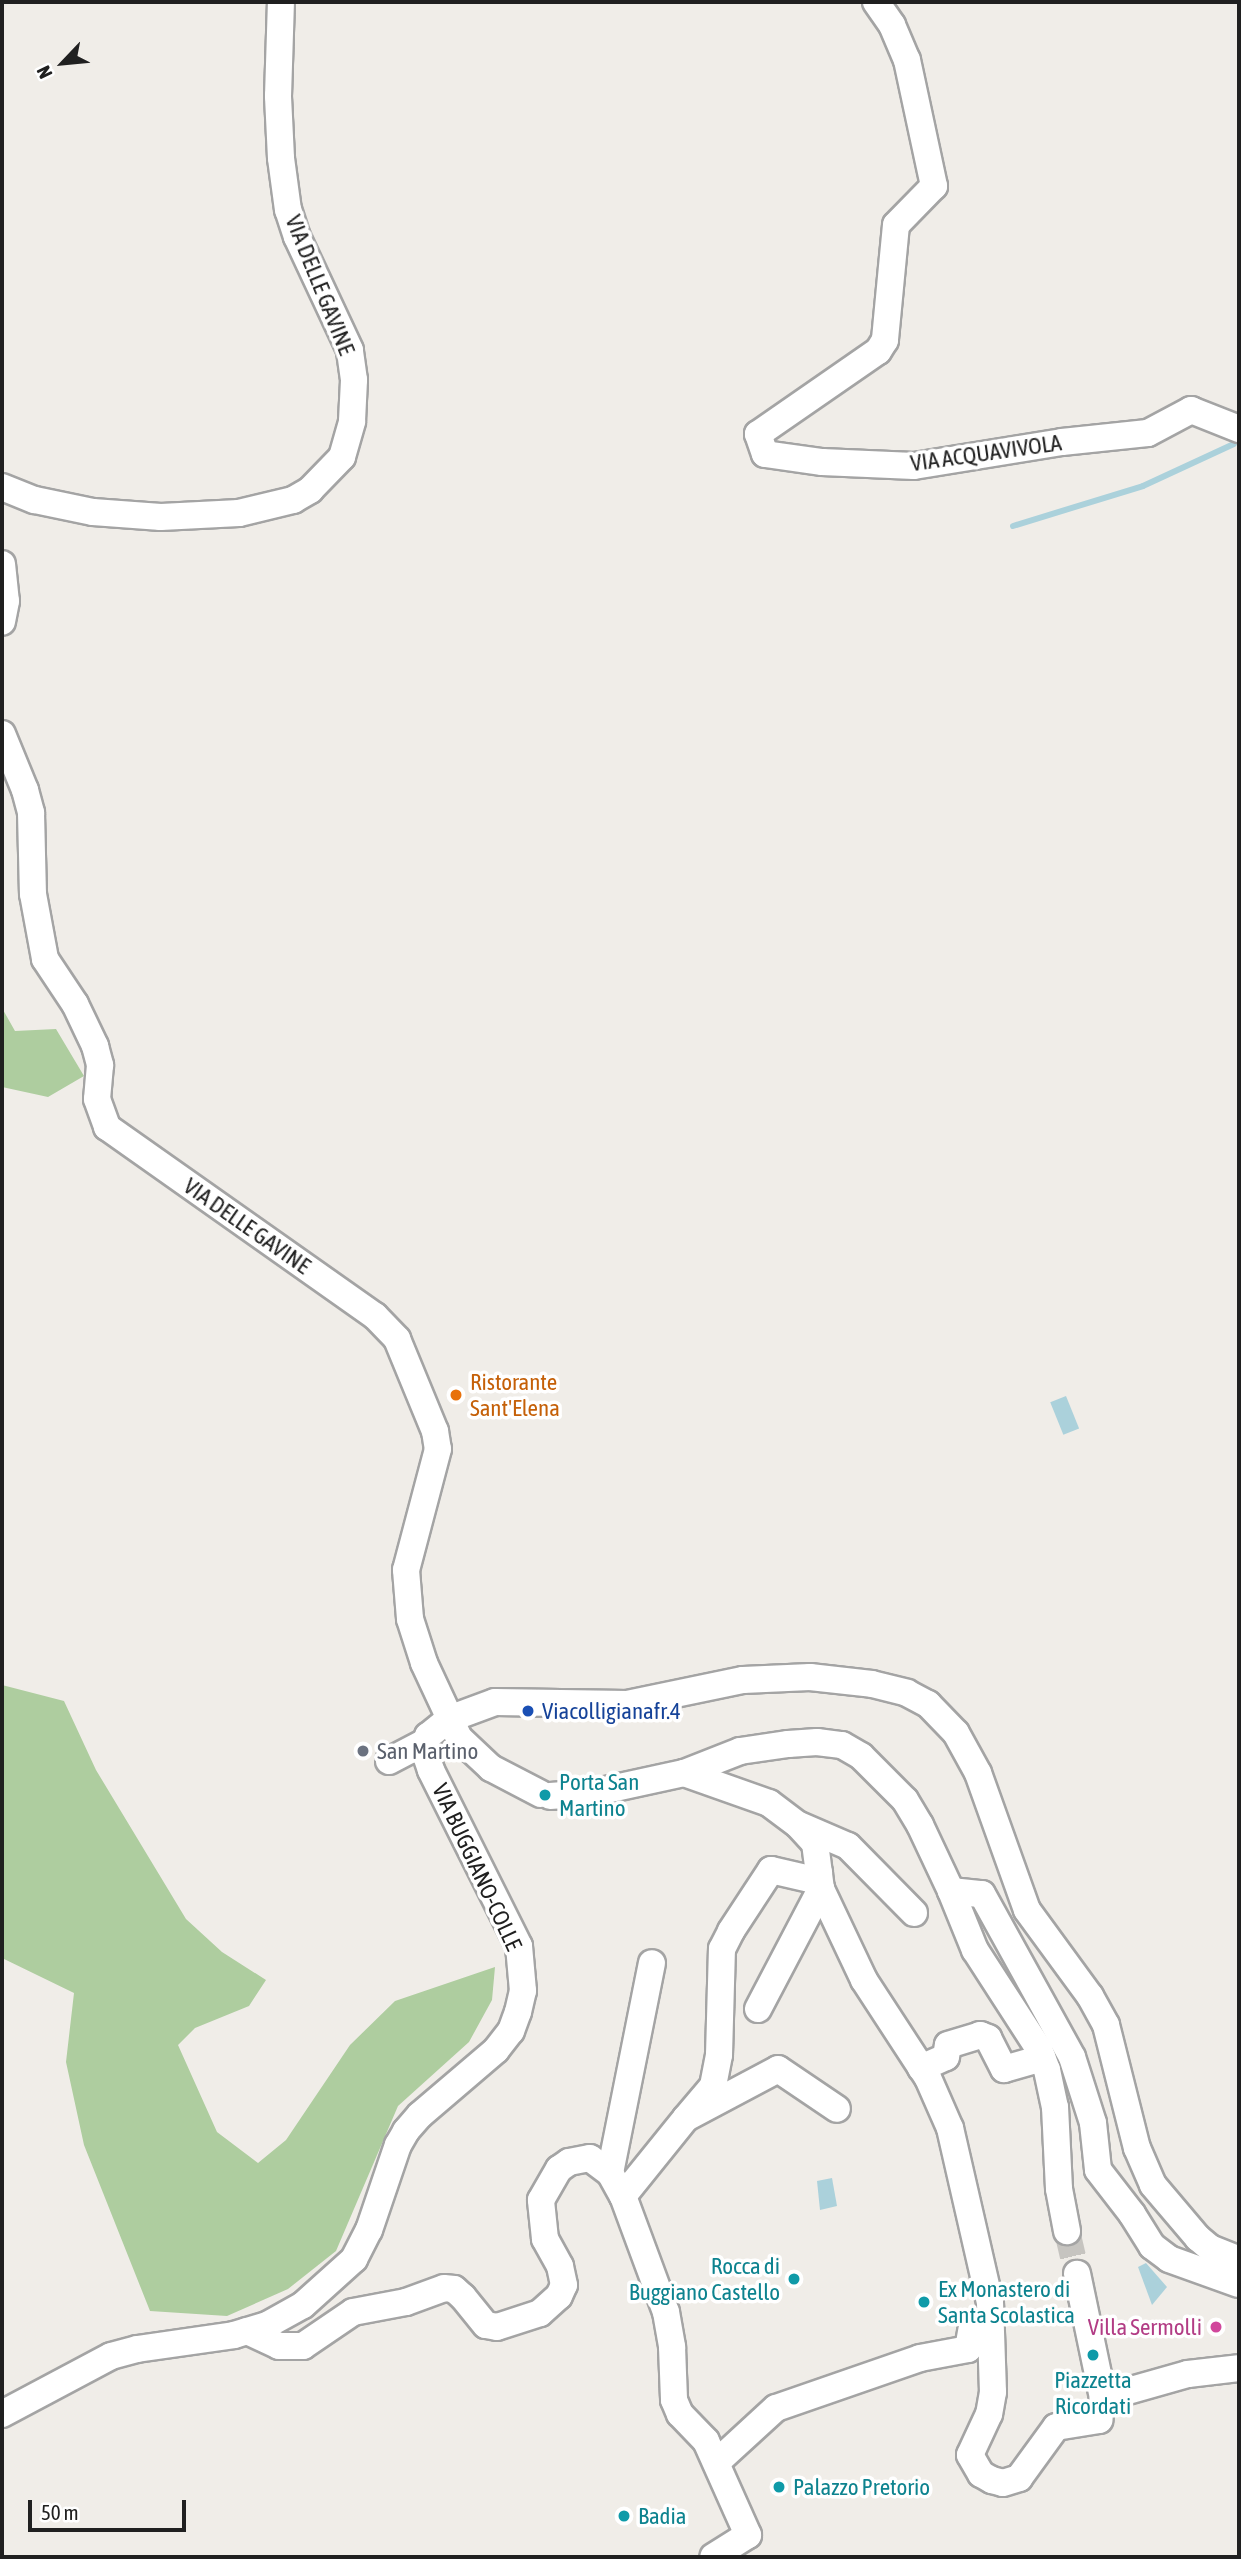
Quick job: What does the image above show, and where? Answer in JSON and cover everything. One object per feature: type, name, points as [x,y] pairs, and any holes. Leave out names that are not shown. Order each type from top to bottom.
[{"type":"street","name":"VIA DELLE GAVINE","points":[[2,487],[35,500],[93,512],[161,517],[239,513],[293,500],[310,490],[342,457],[352,421],[354,380],[350,350],[296,237],[288,210],[281,158],[278,96],[281,2]]},
{"type":"street","name":"VIA ACQUAVIVOLA","points":[[876,2],[892,25],[907,60],[934,186],[896,225],[886,340],[878,351],[758,435],[765,454],[822,462],[915,466],[1062,442],[1147,433],[1191,410],[1239,429]]},
{"type":"street","points":[[2,564],[6,601],[2,622]]},
{"type":"street","name":"VIA DELLE GAVINE","points":[[2,734],[26,790],[31,813],[34,903],[45,959],[75,1004],[95,1045],[100,1065],[97,1100],[107,1128],[376,1316],[397,1339],[435,1431],[438,1450],[406,1570],[406,1600],[425,1663],[459,1738],[491,1768],[545,1795],[592,1793],[684,1773]]},
{"type":"street","points":[[389,1761],[425,1742],[432,1732],[449,1719],[495,1702],[628,1704],[721,1684],[775,1677],[810,1677],[872,1684],[907,1693],[928,1704],[956,1733],[978,1773],[1027,1910],[1040,1932],[1090,1996],[1106,2025],[1137,2148],[1153,2185],[1198,2238],[1238,2268]]},
{"type":"street","name":"VIA BUGGIANO-COLLE","points":[[2,2414],[64,2378],[111,2356],[144,2347],[267,2325],[303,2305],[354,2259],[369,2230],[398,2145],[406,2131],[420,2115],[496,2050],[511,2031],[523,1991],[519,1946],[431,1770],[425,1742]]},
{"type":"street","points":[[684,1773],[724,1756],[760,1746],[817,1742],[842,1745],[861,1756],[905,1800],[920,1825],[951,1891],[975,1950],[1042,2058],[1055,2107],[1059,2189],[1067,2231]]},
{"type":"street","points":[[684,1773],[769,1803],[798,1825],[814,1843],[820,1881],[864,1980],[941,2104],[950,2128],[990,2302],[993,2392],[989,2414],[970,2455],[981,2474],[1003,2483],[1011,2482],[1028,2469],[1056,2427],[1099,2420],[1107,2397],[1077,2274]]},
{"type":"street","points":[[798,1825],[848,1846],[914,1913]]},
{"type":"street","points":[[623,2196],[713,2086],[719,2055],[722,1949],[731,1931],[771,1870],[820,1881]]},
{"type":"street","points":[[758,2009],[820,1881]]},
{"type":"street","points":[[951,1891],[982,1894],[1044,2001],[1086,2092],[1093,2123],[1098,2170],[1132,2214],[1152,2246],[1169,2259],[1238,2268]]},
{"type":"street","points":[[610,2173],[652,1963]]},
{"type":"street","points":[[921,2068],[946,2057],[948,2045],[980,2035],[988,2038],[1004,2069],[1042,2058]]},
{"type":"street","points":[[686,2118],[778,2069],[837,2109]]},
{"type":"street","points":[[247,2330],[279,2346],[303,2346],[353,2312],[406,2301],[444,2288],[454,2289],[486,2325],[497,2327],[540,2313],[559,2296],[564,2285],[560,2266],[545,2239],[541,2200],[559,2169],[580,2158],[590,2158],[610,2173],[623,2196],[666,2312],[672,2347],[674,2400],[680,2414],[712,2451],[716,2467],[748,2535],[713,2557]]},
{"type":"street","points":[[712,2451],[795,2400],[920,2358],[968,2348],[972,2327]]},
{"type":"street","points":[[1107,2397],[1188,2374],[1239,2368]]},
{"type":"green space","points":[[2,1008],[15,1031],[56,1029],[84,1076],[48,1097],[2,1087]]},
{"type":"green space","points":[[2,1685],[64,1701],[96,1770],[186,1919],[222,1952],[266,1980],[249,2006],[195,2028],[178,2045],[217,2132],[258,2163],[286,2140],[350,2045],[395,2001],[495,1967],[492,2000],[469,2042],[398,2106],[336,2251],[288,2289],[227,2316],[150,2311],[84,2145],[66,2062],[74,1993],[2,1958]]},
{"type":"water","points":[[1066,1396],[1079,1428],[1063,1435],[1050,1402]]},
{"type":"water","points":[[832,2178],[837,2206],[820,2210],[817,2181]]},
{"type":"water","points":[[1146,2263],[1167,2287],[1152,2305],[1138,2267]]},
{"type":"waterway","points":[[1013,526],[1143,486],[1234,444]]},
{"type":"tunnel","points":[[1067,2231],[1077,2274]]},
{"type":"place","name":"Ristorante Sant'Elena","points":[[456,1395]]},
{"type":"place","name":"Viacolligianafr.4","points":[[528,1711]]},
{"type":"place","name":"San Martino","points":[[363,1751]]},
{"type":"place","name":"Porta San Martino","points":[[545,1795]]},
{"type":"place","name":"Rocca di Buggiano Castello","points":[[794,2279]]},
{"type":"place","name":"Ex Monastero di Santa Scolastica","points":[[924,2302]]},
{"type":"place","name":"Villa Sermolli","points":[[1216,2327]]},
{"type":"place","name":"Piazzetta Ricordati","points":[[1093,2355]]},
{"type":"place","name":"Palazzo Pretorio","points":[[779,2487]]},
{"type":"place","name":"Badia","points":[[624,2516]]}]
